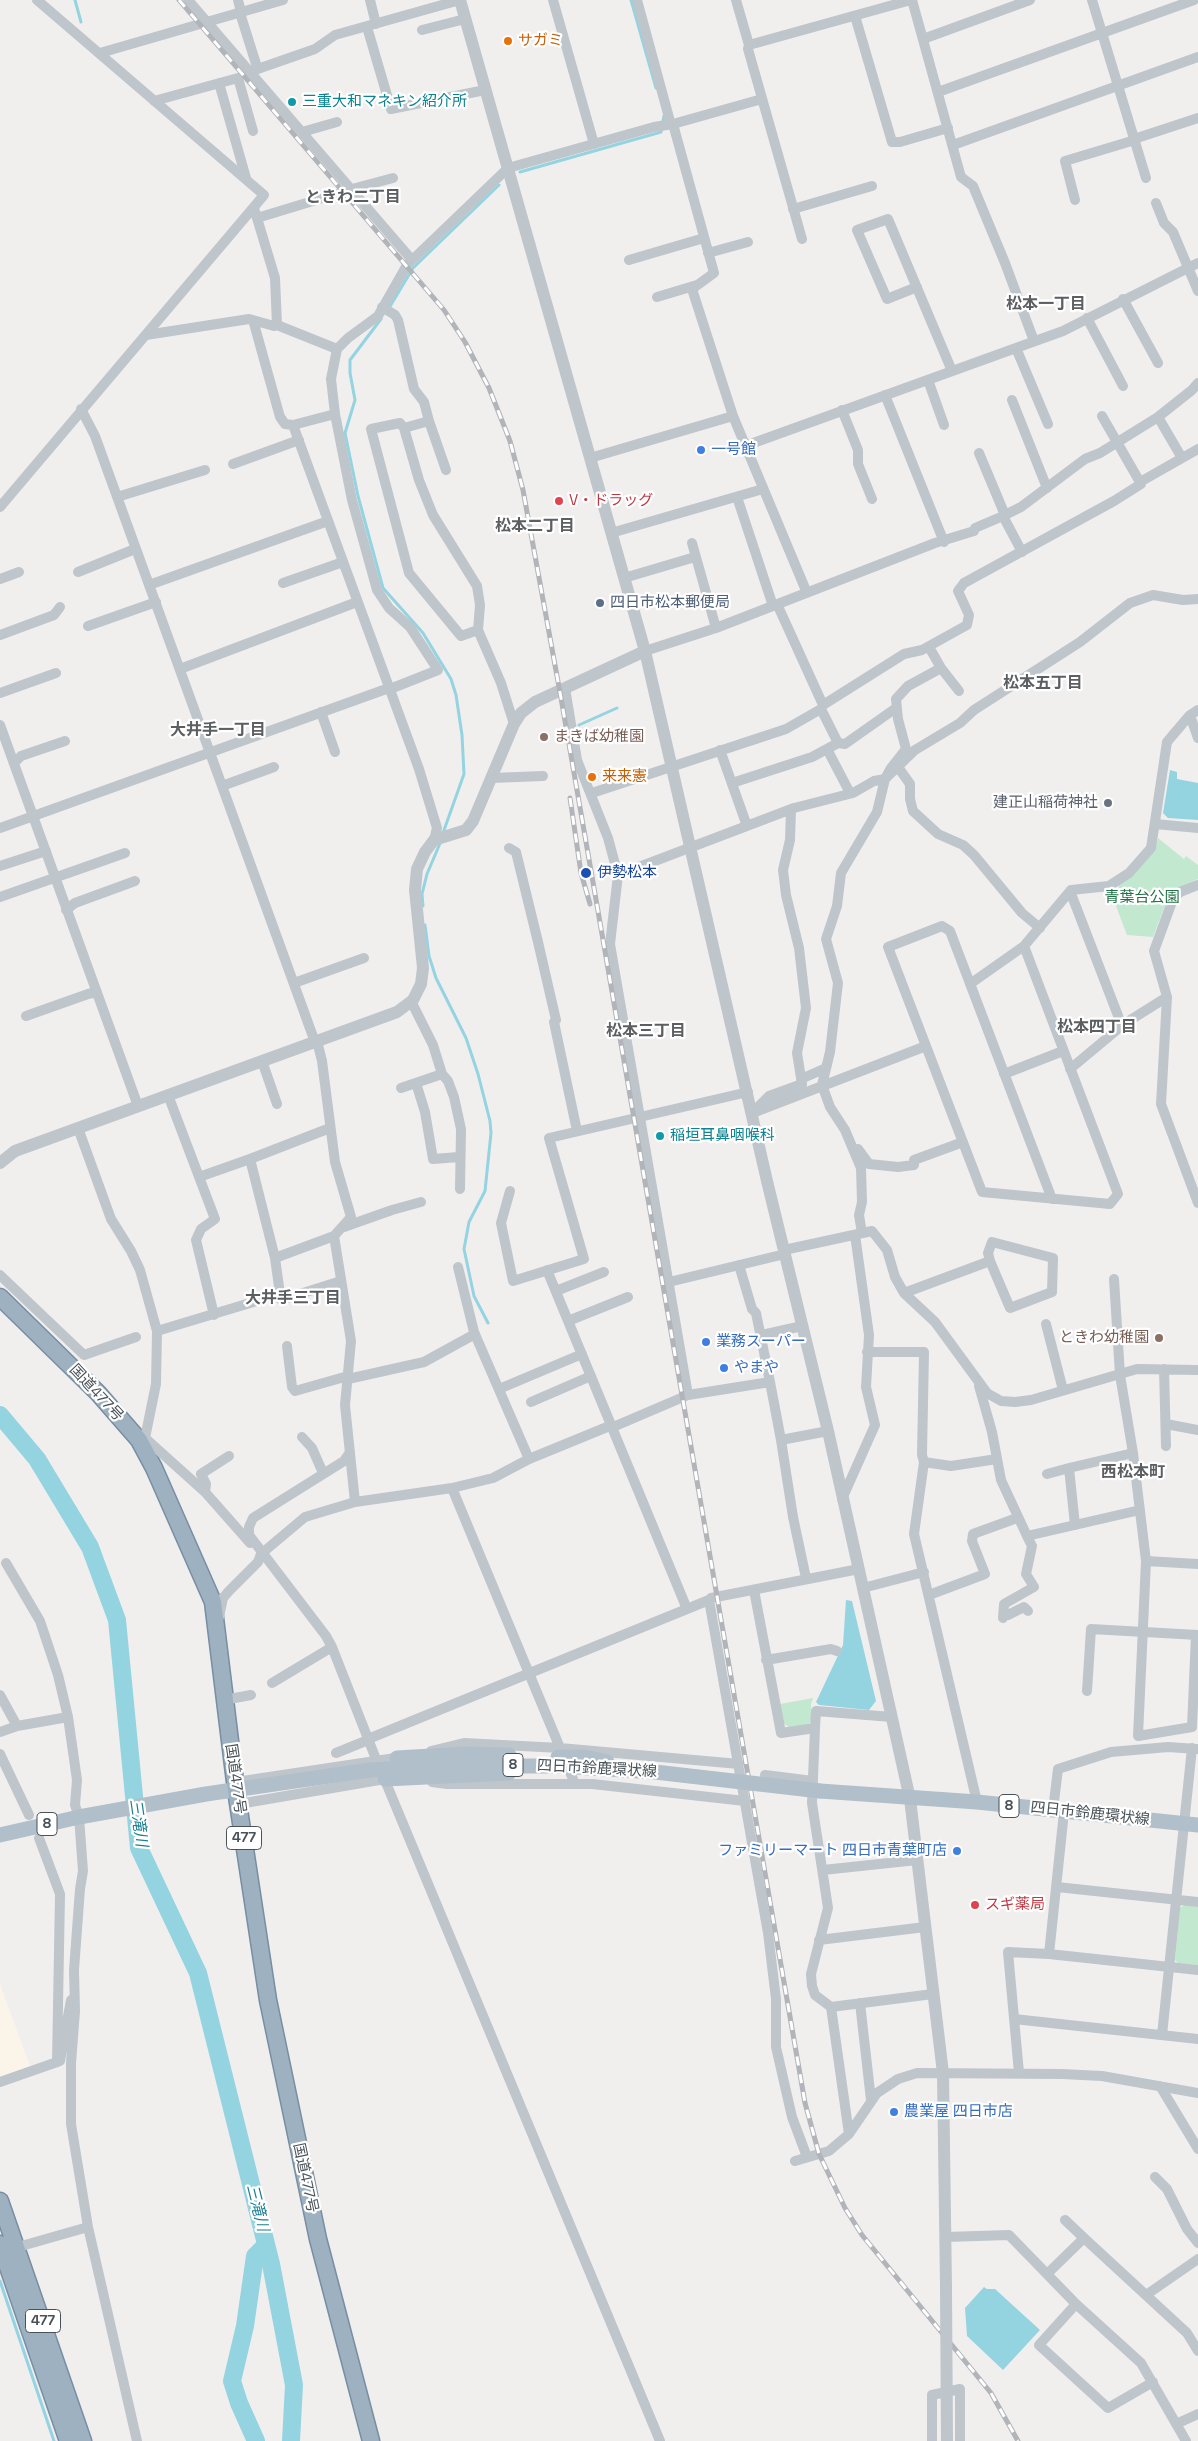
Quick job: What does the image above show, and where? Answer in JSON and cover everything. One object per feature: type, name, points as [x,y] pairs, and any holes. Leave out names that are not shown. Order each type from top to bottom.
[{"type":"highway","name":"国道477号","points":[[0,1296],[142,1439],[213,1602],[224,1700],[270,2010],[318,2239],[371,2441]]},
{"type":"highway","name":"477","points":[[0,2201],[5,2248],[68,2441]]},
{"type":"highway","name":"477","points":[[5,2248],[84,2441]]},
{"type":"main road","name":"8","points":[[397,1758],[466,1754],[585,1757],[655,1772]]},
{"type":"main road","name":"四日市鈴鹿環状線","points":[[0,1836],[79,1817],[206,1794],[237,1792],[374,1765],[514,1765],[655,1772],[816,1786],[910,1798],[977,1802],[1191,1824]]},
{"type":"main road","name":"8","points":[[385,1779],[509,1773],[605,1777],[655,1772]]},
{"type":"street","points":[[0,507],[146,334],[255,213],[264,195],[37,0]]},
{"type":"street","points":[[188,0],[206,23],[253,70],[302,132],[412,260]]},
{"type":"street","points":[[238,0],[253,70]]},
{"type":"street","points":[[100,53],[283,0]]},
{"type":"street","points":[[370,0],[372,26],[391,108],[485,90]]},
{"type":"street","points":[[253,70],[315,49],[336,35],[460,0],[645,651],[784,1252],[828,1431],[910,1798],[943,2073],[947,2441]]},
{"type":"street","points":[[553,0],[594,144]]},
{"type":"street","points":[[636,0],[714,273],[692,289],[733,416],[808,593]]},
{"type":"street","points":[[736,0],[802,239]]},
{"type":"street","points":[[749,45],[911,0],[961,176],[973,186],[1005,263],[1034,342]]},
{"type":"street","points":[[923,39],[1030,0]]},
{"type":"street","points":[[1092,0],[1146,178]]},
{"type":"street","points":[[938,92],[1194,0]]},
{"type":"street","points":[[856,16],[892,142],[900,142],[948,128]]},
{"type":"street","points":[[422,30],[465,19]]},
{"type":"street","points":[[953,145],[1198,57]]},
{"type":"street","points":[[154,101],[238,78],[253,131]]},
{"type":"street","points":[[219,83],[246,179]]},
{"type":"street","points":[[0,828],[438,670],[410,627],[389,608],[377,590],[352,500],[334,414],[331,379],[337,349],[348,338],[372,322],[383,308],[406,265],[508,168],[656,126],[671,125],[762,99]]},
{"type":"street","points":[[1075,200],[1065,161],[1198,118]]},
{"type":"street","points":[[302,132],[337,122]]},
{"type":"street","points":[[352,189],[393,178]]},
{"type":"street","points":[[793,209],[872,186]]},
{"type":"street","points":[[255,213],[336,194]]},
{"type":"street","points":[[1156,203],[1164,222],[1173,232],[1194,265],[1198,291]]},
{"type":"street","points":[[255,213],[276,278],[277,325]]},
{"type":"street","points":[[917,287],[887,299],[857,230],[888,219],[917,287],[952,371]]},
{"type":"street","points":[[629,260],[704,238]]},
{"type":"street","points":[[708,253],[748,242]]},
{"type":"street","points":[[745,446],[1063,331],[1194,265]]},
{"type":"street","points":[[657,297],[698,285]]},
{"type":"street","points":[[1123,300],[1158,362]]},
{"type":"street","points":[[383,308],[393,314],[398,320],[414,389],[424,402],[446,470]]},
{"type":"street","points":[[1087,318],[1123,386]]},
{"type":"street","points":[[146,334],[253,320],[274,326],[277,325],[337,349]]},
{"type":"street","points":[[253,320],[280,417],[285,424],[293,425],[334,414]]},
{"type":"street","points":[[1016,348],[1048,424]]},
{"type":"street","points":[[928,380],[944,425]]},
{"type":"street","points":[[0,1163],[15,1150],[397,1012],[411,1001],[421,984],[423,968],[416,907],[417,870],[439,838],[466,830],[473,821],[514,724],[520,713],[534,702],[645,651],[716,628],[944,542],[1004,516],[1021,507],[1085,460],[1158,417],[1198,383]]},
{"type":"street","points":[[885,395],[944,542]]},
{"type":"street","points":[[1012,400],[1047,488]]},
{"type":"street","points":[[82,410],[95,436],[322,1061],[336,1162],[351,1217],[338,1232],[340,1281],[351,1341],[344,1405],[355,1502]]},
{"type":"street","points":[[842,410],[858,450],[858,464],[872,499]]},
{"type":"street","points":[[590,458],[733,416]]},
{"type":"street","points":[[1102,416],[1140,482]]},
{"type":"street","points":[[1158,417],[1182,458]]},
{"type":"street","points":[[404,428],[429,421]]},
{"type":"street","points":[[478,630],[461,636],[409,573],[371,429],[400,423],[404,428],[419,480],[433,515],[476,586],[480,605],[478,630],[501,683],[514,724]]},
{"type":"street","points":[[293,425],[419,769],[439,838]]},
{"type":"street","points":[[233,464],[299,440]]},
{"type":"street","points":[[592,793],[786,728],[904,654],[929,647],[967,625],[969,615],[958,591],[964,583],[1114,501],[1141,484],[1140,482],[1198,449]]},
{"type":"street","points":[[979,453],[1004,516],[1022,552]]},
{"type":"street","points":[[117,497],[205,470]]},
{"type":"street","points":[[611,533],[763,489]]},
{"type":"street","points":[[737,497],[775,605],[838,743]]},
{"type":"street","points":[[149,585],[328,521]]},
{"type":"street","points":[[692,543],[716,628]]},
{"type":"street","points":[[78,572],[135,549]]},
{"type":"street","points":[[624,578],[695,557]]},
{"type":"street","points":[[283,584],[342,562]]},
{"type":"street","points":[[0,579],[20,572]]},
{"type":"street","points":[[618,875],[791,810],[850,793],[874,781],[885,779],[915,750],[960,723],[974,710],[1080,642],[1130,603],[1153,595],[1183,600],[1198,599]]},
{"type":"street","points":[[88,626],[156,602]]},
{"type":"street","points":[[180,669],[357,602]]},
{"type":"street","points":[[0,635],[54,615],[60,606]]},
{"type":"street","points":[[929,647],[941,668],[959,691]]},
{"type":"street","points":[[842,1500],[875,1425],[866,1387],[869,1334],[858,1234],[862,1202],[861,1168],[845,1130],[830,1107],[824,1085],[838,983],[826,939],[837,906],[838,880],[849,857],[877,812],[885,779],[906,749],[896,708],[896,699],[900,693],[941,668]]},
{"type":"street","points":[[0,693],[56,673]]},
{"type":"street","points":[[565,688],[577,760],[592,793],[608,838],[618,875],[610,944],[688,1395]]},
{"type":"street","points":[[732,783],[812,757],[838,743],[845,744],[896,708]]},
{"type":"street","points":[[970,984],[1024,946],[1070,891],[1109,886],[1129,873],[1151,848],[1167,742],[1188,718],[1198,710]]},
{"type":"street","points":[[322,712],[336,752]]},
{"type":"street","points":[[1188,718],[1192,721],[1198,738]]},
{"type":"street","points":[[0,725],[2,736],[15,762],[66,910],[138,1106]]},
{"type":"street","points":[[15,762],[21,756],[65,741]]},
{"type":"street","points":[[827,748],[850,793]]},
{"type":"street","points":[[720,750],[747,826]]},
{"type":"street","points":[[898,767],[910,784],[913,812],[938,834],[963,845],[974,855],[1022,913],[1040,928]]},
{"type":"street","points":[[222,786],[274,768]]},
{"type":"street","points":[[492,778],[543,776]]},
{"type":"street","points":[[752,1113],[769,1096],[802,1084],[797,1053],[806,1008],[799,948],[786,895],[783,870],[790,840],[791,810]]},
{"type":"street","points":[[1155,824],[1198,828]]},
{"type":"street","points":[[509,848],[516,852],[538,942],[556,1020],[554,1022],[577,1131]]},
{"type":"street","points":[[0,866],[46,851]]},
{"type":"street","points":[[0,897],[125,853]]},
{"type":"street","points":[[66,910],[75,903],[135,881]]},
{"type":"street","points":[[1198,885],[1180,892],[1173,900],[1154,951],[1167,997],[1162,1104],[1198,1203]]},
{"type":"street","points":[[1070,891],[1122,1026]]},
{"type":"street","points":[[1024,946],[1118,1194],[1110,1204],[1052,1199],[982,1192],[888,947],[942,926],[950,931],[1052,1199]]},
{"type":"street","points":[[294,982],[364,958]]},
{"type":"street","points":[[26,1016],[97,992]]},
{"type":"street","points":[[1070,1069],[1122,1026],[1167,997]]},
{"type":"street","points":[[411,1001],[433,1045],[442,1074],[448,1081],[459,1118],[460,1189]]},
{"type":"street","points":[[752,1113],[926,1046]]},
{"type":"street","points":[[1004,1074],[1064,1051]]},
{"type":"street","points":[[262,1061],[277,1104]]},
{"type":"street","points":[[801,1079],[826,1068]]},
{"type":"street","points":[[401,1088],[442,1074]]},
{"type":"street","points":[[416,1083],[425,1112],[433,1160],[459,1157]]},
{"type":"street","points":[[824,1085],[868,1164],[898,1167],[963,1142]]},
{"type":"street","points":[[510,1191],[501,1223],[513,1281],[584,1259],[549,1138],[748,1092]]},
{"type":"street","points":[[168,1095],[215,1219],[201,1229],[196,1240],[214,1315]]},
{"type":"street","points":[[78,1128],[111,1219],[131,1251],[140,1270],[158,1331],[156,1384],[142,1439],[205,1492],[261,1554],[326,1636],[332,1647],[368,1739],[374,1765],[385,1779],[660,2441]]},
{"type":"street","points":[[199,1177],[330,1128]]},
{"type":"street","points":[[250,1159],[275,1258],[280,1298],[284,1299],[340,1281]]},
{"type":"street","points":[[275,1258],[397,1208],[420,1202]]},
{"type":"street","points":[[668,1282],[872,1231],[885,1246],[895,1277],[904,1292],[935,1322],[987,1393],[1007,1402],[1031,1400],[1137,1369],[1198,1370]]},
{"type":"street","points":[[992,1242],[1053,1258],[1052,1292],[1010,1308],[990,1260],[988,1254],[992,1242]]},
{"type":"street","points":[[904,1292],[990,1260]]},
{"type":"street","points":[[739,1265],[762,1335],[793,1517],[806,1578]]},
{"type":"street","points":[[458,1267],[475,1334],[529,1459]]},
{"type":"street","points":[[547,1270],[687,1609]]},
{"type":"street","points":[[556,1291],[604,1272]]},
{"type":"street","points":[[0,1275],[84,1355],[136,1337]]},
{"type":"street","points":[[1087,1691],[1091,1629],[1143,1632],[1197,1635],[1192,1727],[1138,1736],[1143,1632],[1146,1561],[1133,1453],[1120,1375],[1114,1279]]},
{"type":"street","points":[[158,1331],[280,1294]]},
{"type":"street","points":[[568,1321],[628,1297]]},
{"type":"street","points":[[1046,1324],[1063,1390]]},
{"type":"street","points":[[762,1335],[802,1326]]},
{"type":"street","points":[[286,1346],[292,1387],[295,1391],[424,1362],[475,1334]]},
{"type":"street","points":[[867,1352],[924,1352],[922,1455],[924,1462],[914,1534],[977,1802]]},
{"type":"street","points":[[499,1389],[582,1354]]},
{"type":"street","points":[[1164,1369],[1166,1446]]},
{"type":"street","points":[[531,1402],[592,1376]]},
{"type":"street","points":[[217,1638],[223,1598],[258,1562],[261,1554],[306,1517],[355,1502],[452,1488],[493,1478],[529,1459],[688,1395],[770,1382]]},
{"type":"street","points":[[978,1382],[988,1415],[1001,1480],[1017,1518],[1032,1546],[1026,1574],[1034,1587],[1004,1604],[1004,1616],[1024,1608],[1028,1611]]},
{"type":"street","points":[[1166,1424],[1198,1430]]},
{"type":"street","points":[[781,1440],[828,1431]]},
{"type":"street","points":[[302,1437],[312,1448],[323,1473]]},
{"type":"street","points":[[261,1554],[249,1535],[249,1526],[253,1518],[344,1461],[350,1452]]},
{"type":"street","points":[[1047,1474],[1133,1453]]},
{"type":"street","points":[[205,1492],[206,1484],[201,1474],[229,1456]]},
{"type":"street","points":[[924,1462],[951,1466],[997,1460]]},
{"type":"street","points":[[1069,1468],[1075,1525]]},
{"type":"street","points":[[452,1488],[575,1784]]},
{"type":"street","points":[[1027,1536],[1140,1510]]},
{"type":"street","points":[[929,1595],[984,1574],[972,1541],[973,1534],[1017,1518]]},
{"type":"street","points":[[1146,1561],[1198,1564]]},
{"type":"street","points":[[0,2082],[60,2061],[73,1989],[80,1888],[83,1871],[79,1817],[75,1805],[77,1780],[68,1717],[58,1675],[44,1631],[6,1563]]},
{"type":"street","points":[[336,1753],[717,1596],[806,1578],[859,1570]]},
{"type":"street","points":[[863,1588],[924,1572]]},
{"type":"street","points":[[754,1590],[781,1733],[815,1728]]},
{"type":"street","points":[[709,1600],[739,1764],[775,1988],[776,2048],[792,2117],[807,2157]]},
{"type":"street","points":[[272,1683],[332,1647]]},
{"type":"street","points":[[766,1660],[831,1649],[837,1651]]},
{"type":"street","points":[[0,1695],[18,1726]]},
{"type":"street","points":[[224,1700],[251,1695]]},
{"type":"street","points":[[849,2134],[830,2007],[816,1995],[811,1980],[828,1908],[812,1803],[816,1786],[816,1711],[892,1717]]},
{"type":"street","points":[[0,1732],[18,1726],[68,1717]]},
{"type":"street","points":[[374,1765],[464,1743],[560,1748],[739,1764]]},
{"type":"street","points":[[1049,1954],[1056,1887],[1058,1769],[1111,1752],[1144,1748],[1195,1749],[1191,1824],[1176,1900],[1162,2035]]},
{"type":"street","points":[[0,1754],[29,1815]]},
{"type":"street","points":[[670,1792],[672,1759]]},
{"type":"street","points":[[765,1775],[816,1786]]},
{"type":"street","points":[[419,1777],[447,1784],[575,1784],[745,1800]]},
{"type":"street","points":[[237,1792],[385,1779]]},
{"type":"street","points":[[39,1838],[60,1894],[57,2062]]},
{"type":"street","points":[[823,1870],[917,1860]]},
{"type":"street","points":[[1056,1887],[1198,1902]]},
{"type":"street","points":[[819,1940],[925,1927]]},
{"type":"street","points":[[1019,2073],[1008,1952],[1049,1954],[1198,1970]]},
{"type":"street","points":[[73,1989],[75,2011],[71,2063],[71,2124],[88,2227],[137,2441]]},
{"type":"street","points":[[830,2007],[933,1994]]},
{"type":"street","points":[[860,2003],[871,2100]]},
{"type":"street","points":[[1014,2019],[1198,2039]]},
{"type":"street","points":[[795,2161],[829,2150],[849,2134],[877,2093],[898,2079],[917,2073],[1019,2073],[1102,2076],[1198,2092]]},
{"type":"street","points":[[1160,2086],[1198,2149]]},
{"type":"street","points":[[1155,2177],[1167,2189],[1187,2229],[1198,2243]]},
{"type":"street","points":[[1065,2220],[1187,2333],[1198,2351]]},
{"type":"street","points":[[5,2248],[88,2227]]},
{"type":"street","points":[[946,2237],[1010,2235],[1076,2304],[1142,2364],[1186,2441]]},
{"type":"street","points":[[1047,2274],[1084,2238]]},
{"type":"street","points":[[1146,2295],[1198,2259]]},
{"type":"street","points":[[1076,2304],[1039,2345],[1108,2408],[1153,2382]]},
{"type":"street","points":[[932,2441],[932,2395],[960,2389],[960,2441]]},
{"type":"street","points":[[1176,2424],[1198,2414]]},
{"type":"shaded area","points":[[0,1984],[30,2066],[0,2078]]},
{"type":"green space","name":"青葉台公園","points":[[1158,838],[1184,859],[1186,856],[1198,865],[1198,879],[1176,889],[1169,895],[1153,937],[1127,935],[1116,906],[1119,885],[1132,876],[1155,850]]},
{"type":"green space","points":[[813,1698],[811,1721],[808,1725],[789,1727],[783,1723],[780,1704]]},
{"type":"green space","points":[[1184,1905],[1198,1907],[1198,1965],[1178,1963],[1175,1960],[1180,1908]]},
{"type":"water","points":[[1170,770],[1177,772],[1177,779],[1198,783],[1198,820],[1168,818],[1163,813]]},
{"type":"water","points":[[846,1600],[852,1601],[876,1701],[869,1710],[819,1705],[816,1702],[843,1645]]},
{"type":"water","points":[[984,2287],[995,2289],[1040,2330],[1003,2370],[967,2336],[965,2308]]},
{"type":"waterway","points":[[75,0],[81,22]]},
{"type":"waterway","points":[[631,0],[656,88]]},
{"type":"waterway","points":[[520,172],[661,132],[664,116]]},
{"type":"waterway","points":[[389,308],[413,268],[499,185]]},
{"type":"waterway","points":[[381,319],[350,360],[350,373],[355,400],[345,433],[358,496],[383,588],[423,633],[451,679],[456,695],[462,735],[464,774],[443,833]]},
{"type":"waterway","points":[[579,725],[617,708]]},
{"type":"waterway","points":[[423,906],[422,894],[427,874],[441,841]]},
{"type":"waterway","points":[[425,925],[429,956],[436,978],[466,1038],[478,1074],[490,1121],[491,1133],[485,1191],[469,1222],[464,1249],[474,1296],[488,1323]]},
{"type":"waterway","name":"三滝川","points":[[0,1415],[37,1459],[90,1547],[117,1620],[139,1848],[198,1973],[271,2264],[294,2385],[291,2441]]},
{"type":"waterway","name":"三滝川","points":[[256,2441],[239,2403],[232,2381],[245,2326],[255,2256],[266,2245]]},
{"type":"waterway","points":[[0,2281],[54,2441]]},
{"type":"railway","points":[[179,0],[444,310],[465,342],[489,388],[510,441],[523,490],[561,698],[805,2103],[819,2154],[845,2208],[862,2235],[991,2393],[1018,2441]]},
{"type":"railway","points":[[570,798],[581,873],[590,904]]},
{"type":"place","name":"サガミ","points":[[508,41]]},
{"type":"place","name":"三重大和マネキン紹介所","points":[[292,102]]},
{"type":"place","name":"一号館","points":[[701,450]]},
{"type":"place","name":"V・ドラッグ","points":[[559,501]]},
{"type":"place","name":"四日市松本郵便局","points":[[600,603]]},
{"type":"place","name":"まきば幼稚園","points":[[544,737]]},
{"type":"place","name":"来来憲","points":[[592,777]]},
{"type":"place","name":"建正山稲荷神社","points":[[1108,803]]},
{"type":"place","name":"伊勢松本","points":[[586,873]]},
{"type":"place","name":"稲垣耳鼻咽喉科","points":[[660,1136]]},
{"type":"place","name":"ときわ幼稚園","points":[[1159,1338]]},
{"type":"place","name":"業務スーパー","points":[[706,1342]]},
{"type":"place","name":"やまや","points":[[724,1368]]},
{"type":"place","name":"ファミリーマート 四日市青葉町店","points":[[957,1851]]},
{"type":"place","name":"スギ薬局","points":[[975,1905]]},
{"type":"place","name":"農業屋 四日市店","points":[[894,2112]]},
{"type":"district","name":"ときわ二丁目","points":[[353,198]]},
{"type":"district","name":"松本一丁目","points":[[1046,305]]},
{"type":"district","name":"松本二丁目","points":[[535,527]]},
{"type":"district","name":"松本五丁目","points":[[1043,684]]},
{"type":"district","name":"大井手一丁目","points":[[218,731]]},
{"type":"district","name":"松本四丁目","points":[[1097,1028]]},
{"type":"district","name":"松本三丁目","points":[[646,1032]]},
{"type":"district","name":"大井手三丁目","points":[[293,1299]]},
{"type":"district","name":"西松本町","points":[[1133,1473]]}]
